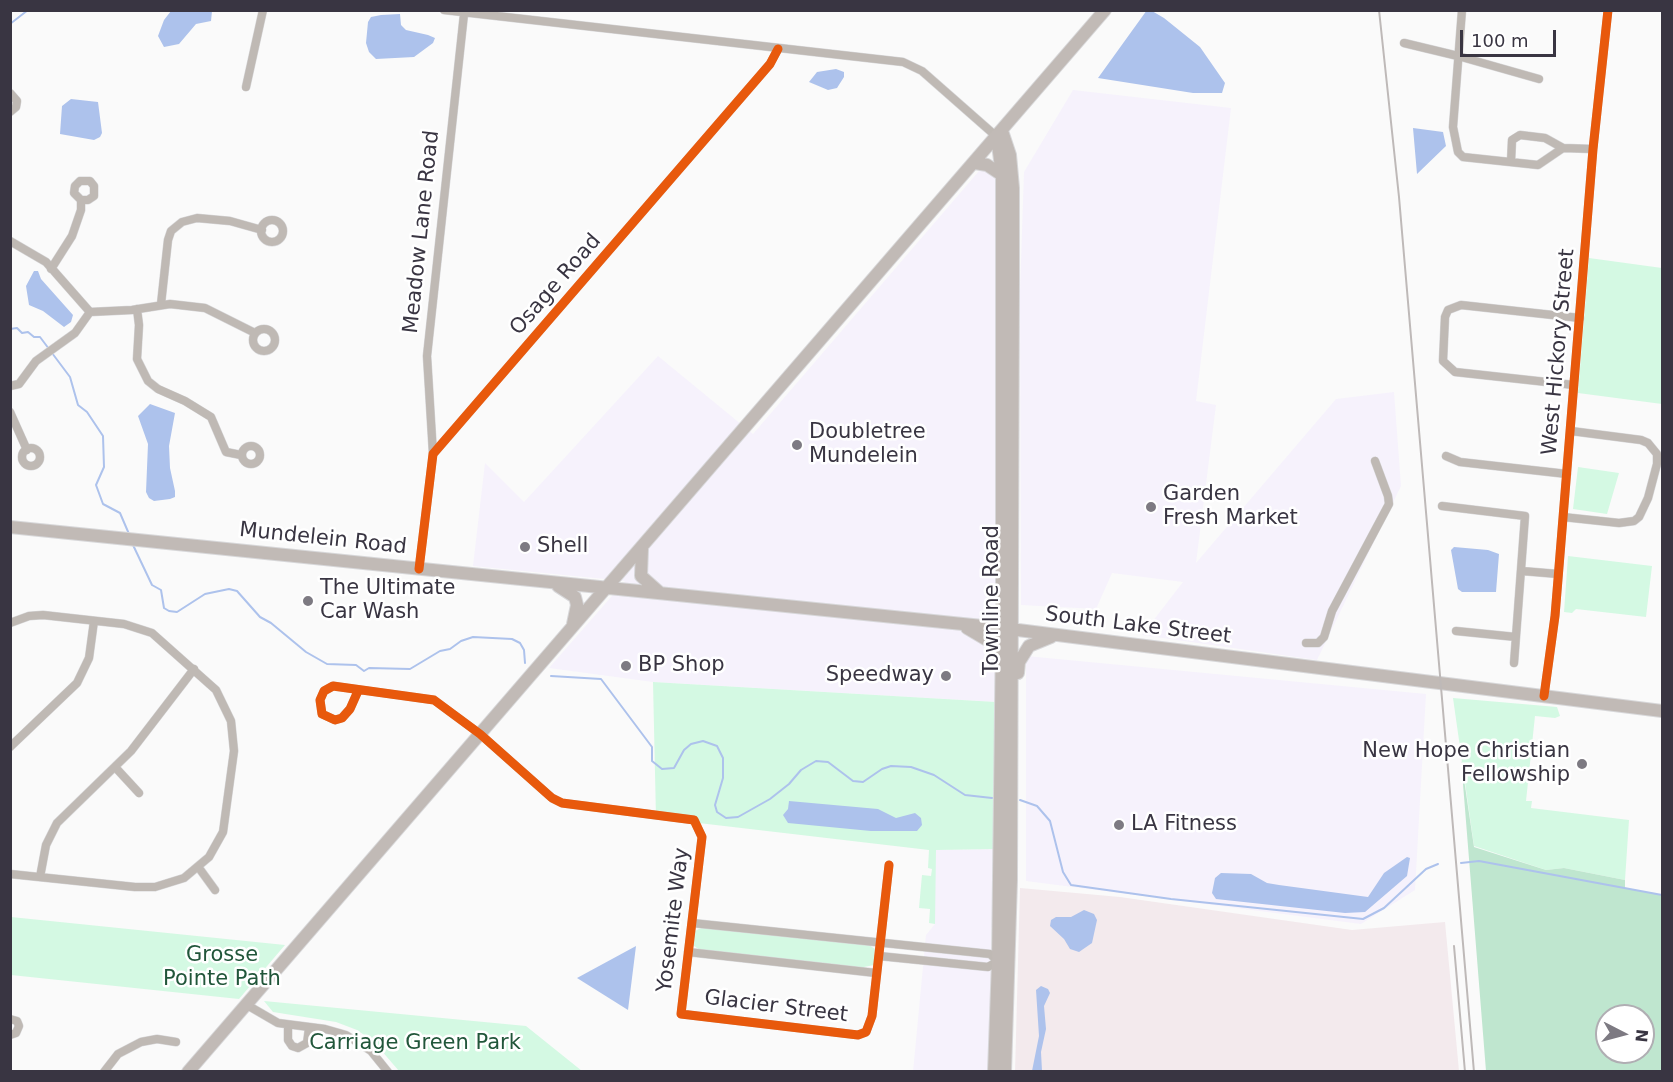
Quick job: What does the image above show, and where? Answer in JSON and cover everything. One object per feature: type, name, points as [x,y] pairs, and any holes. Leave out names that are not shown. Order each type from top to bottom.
[{"type":"main road","points":[[188,1071],[608,588],[1105,10]]},
{"type":"main road","name":"Townline Road","points":[[1000,134],[1007,628],[1012,709],[1011,879],[1005,1071]]},
{"type":"main road","name":"Townline Road","points":[[994,1071],[998,961],[1002,663],[1007,628],[1013,195],[1010,155],[1000,134]]},
{"type":"main road","points":[[975,163],[987,165],[1002,175]]},
{"type":"main road","name":"Mundelein Road","points":[[10,527],[608,588]]},
{"type":"main road","points":[[642,548],[641,576],[661,593]]},
{"type":"main road","points":[[552,583],[575,597],[577,605],[572,628]]},
{"type":"main road","name":"South Lake Street","points":[[608,588],[1007,628],[1662,711]]},
{"type":"main road","points":[[952,623],[986,637],[994,644],[1002,663]]},
{"type":"main road","points":[[1012,709],[1022,654],[1029,646],[1055,635]]},
{"type":"street","points":[[246,87],[263,10]]},
{"type":"street","points":[[444,10],[910,64],[922,70],[1000,134]]},
{"type":"street","points":[[1462,10],[1453,127],[1458,152],[1463,157],[1541,165],[1563,147]]},
{"type":"street","name":"West Hickory Street","points":[[1544,696],[1558,574],[1593,149],[1608,10]]},
{"type":"street","name":"Meadow Lane Road","points":[[433,454],[426,356],[464,14]]},
{"type":"street","points":[[1404,43],[1539,79]]},
{"type":"street","name":"Osage Road","points":[[433,454],[770,64],[778,49]]},
{"type":"street","points":[[10,93],[16,98],[17,104],[10,112]]},
{"type":"street","points":[[1511,162],[1512,140],[1520,135],[1545,138],[1563,147],[1593,149]]},
{"type":"street","points":[[51,269],[72,236],[81,210],[81,200]]},
{"type":"street","points":[[161,304],[168,240],[171,231],[182,222],[197,218],[230,221],[262,230]]},
{"type":"street","points":[[10,242],[46,262],[90,312]]},
{"type":"street","points":[[90,312],[137,309],[161,304],[205,308],[255,333]]},
{"type":"street","points":[[1574,385],[1455,372],[1449,369],[1443,361],[1444,317],[1448,310],[1461,305],[1580,318]]},
{"type":"street","points":[[137,309],[139,325],[137,359],[148,381],[158,389],[185,401],[211,417],[226,452],[242,455]]},
{"type":"street","points":[[10,386],[25,379],[36,361],[61,344],[83,324],[90,312]]},
{"type":"street","points":[[10,412],[27,450]]},
{"type":"street","points":[[1563,517],[1618,523],[1634,521],[1640,517],[1657,471],[1657,454],[1648,442],[1571,431]]},
{"type":"street","points":[[419,569],[433,454]]},
{"type":"street","points":[[1446,456],[1460,462],[1567,474]]},
{"type":"street","points":[[1306,643],[1318,643],[1324,637],[1332,611],[1389,504],[1388,495],[1375,461]]},
{"type":"street","points":[[1442,506],[1525,516],[1514,663]]},
{"type":"street","points":[[1522,571],[1558,574]]},
{"type":"street","points":[[10,623],[29,616],[43,615],[124,624],[152,633],[216,690],[225,704],[231,721],[234,744],[223,832],[210,856],[199,868],[184,878],[155,887],[10,873]]},
{"type":"street","points":[[10,747],[77,683],[89,658],[94,621]]},
{"type":"street","points":[[1456,631],[1516,637]]},
{"type":"street","points":[[40,877],[46,845],[57,823],[131,751],[194,669]]},
{"type":"street","points":[[358,691],[348,712],[342,718],[328,719],[322,714],[320,700],[329,688],[343,686],[358,691],[434,700],[480,734]]},
{"type":"street","name":"Yosemite Way","points":[[480,734],[552,798],[562,803],[694,820],[702,837],[681,1014]]},
{"type":"street","points":[[115,767],[139,793]]},
{"type":"street","points":[[688,952],[876,973],[889,865]]},
{"type":"street","points":[[199,868],[215,890]]},
{"type":"street","points":[[692,923],[990,954],[998,961],[988,967],[879,956]]},
{"type":"street","name":"Glacier Street","points":[[681,1014],[858,1035],[866,1032],[872,1016],[876,973]]},
{"type":"street","points":[[247,1005],[268,1019],[288,1025],[335,1032],[356,1040],[371,1052],[387,1071]]},
{"type":"street","points":[[10,1019],[17,1021],[19,1026],[16,1033],[10,1035]]},
{"type":"street","points":[[288,1025],[288,1040],[292,1046],[298,1048],[306,1042],[309,1028]]},
{"type":"street","points":[[105,1071],[114,1057],[141,1042],[157,1039],[176,1042]]},
{"type":"shaded area","points":[[1073,90],[1231,108],[1196,401],[1216,405],[1196,563],[1336,399],[1394,392],[1401,486],[1317,660],[1142,635],[1183,582],[1112,573],[1096,609],[1021,605],[1020,291],[1024,172]]},
{"type":"shaded area","points":[[986,170],[995,174],[999,186],[996,702],[653,682],[549,668],[625,581],[473,566],[485,463],[524,502],[658,356],[753,434],[979,171]]},
{"type":"shaded area","points":[[1026,656],[1426,694],[1415,890],[1361,924],[1026,881]]},
{"type":"shaded area","points":[[996,849],[991,941],[993,982],[990,1071],[913,1072],[926,935],[935,924],[935,850]]},
{"type":"shaded area","points":[[1020,888],[1120,897],[1352,930],[1445,922],[1459,1071],[1015,1072]]},
{"type":"green space","points":[[1589,258],[1662,268],[1662,404],[1578,393]]},
{"type":"green space","points":[[1578,467],[1619,473],[1607,514],[1573,509]]},
{"type":"green space","points":[[1568,556],[1652,566],[1646,617],[1576,609],[1572,613],[1564,612]]},
{"type":"green space","points":[[653,682],[996,702],[996,849],[936,850],[935,924],[929,923],[930,909],[919,908],[922,875],[931,876],[932,869],[928,868],[929,850],[656,818]]},
{"type":"green space","points":[[1453,698],[1557,707],[1560,716],[1555,718],[1535,716],[1526,801],[1532,801],[1531,808],[1629,820],[1625,880],[1564,868],[1546,870],[1474,846]]},
{"type":"green space","points":[[1461,759],[1474,847],[1546,870],[1564,868],[1625,880],[1625,888],[1662,895],[1662,1071],[1486,1071]]},
{"type":"green space","name":"Grosse Pointe Path","points":[[11,917],[285,945],[239,999],[11,975]]},
{"type":"green space","points":[[705,926],[869,945],[875,949],[874,965],[859,968],[701,951],[693,945],[695,931]]},
{"type":"green space","name":"Carriage Green Park","points":[[264,1001],[526,1026],[582,1071],[399,1071],[374,1042],[357,1030],[336,1022],[273,1012]]},
{"type":"water","points":[[1147,10],[1164,18],[1200,47],[1225,83],[1222,93],[1193,93],[1098,78]]},
{"type":"water","points":[[171,11],[212,11],[211,21],[196,24],[179,44],[164,47],[158,36],[164,20]]},
{"type":"water","points":[[400,14],[401,25],[406,30],[435,38],[433,43],[414,57],[376,59],[369,52],[366,43],[368,22],[371,17]]},
{"type":"water","points":[[836,69],[844,72],[844,77],[837,88],[828,90],[809,82],[817,72]]},
{"type":"water","points":[[71,99],[98,102],[102,133],[100,137],[94,140],[60,134],[62,106]]},
{"type":"water","points":[[1413,128],[1443,132],[1446,146],[1417,174]]},
{"type":"water","points":[[34,271],[38,271],[41,279],[73,315],[71,322],[64,327],[43,311],[29,305],[26,286]]},
{"type":"water","points":[[150,404],[175,413],[169,446],[175,497],[154,501],[146,492],[148,444],[138,416]]},
{"type":"water","points":[[1454,547],[1488,550],[1499,554],[1496,592],[1462,592],[1458,589],[1451,550]]},
{"type":"water","points":[[789,801],[878,809],[896,818],[915,813],[921,818],[922,825],[917,831],[871,831],[788,823],[783,815],[788,809]]},
{"type":"water","points":[[1407,857],[1410,858],[1407,876],[1365,912],[1345,913],[1216,899],[1212,893],[1215,878],[1221,873],[1251,874],[1267,883],[1368,897],[1384,873]]},
{"type":"water","points":[[1084,910],[1094,914],[1097,920],[1092,943],[1079,952],[1070,949],[1064,939],[1050,926],[1051,920],[1056,917],[1071,917]]},
{"type":"water","points":[[636,946],[628,1010],[577,978]]},
{"type":"water","points":[[1041,986],[1048,989],[1050,993],[1044,1006],[1046,1029],[1041,1052],[1042,1071],[1032,1071],[1039,1036],[1036,990]]},
{"type":"waterway","points":[[10,24],[28,10]]},
{"type":"waterway","points":[[10,329],[17,328],[22,333],[28,332],[34,337],[40,337],[49,349]]},
{"type":"waterway","points":[[52,353],[70,377],[78,405],[87,412],[103,436],[104,467],[96,485],[103,504],[120,513],[129,534]]},
{"type":"waterway","points":[[133,545],[152,585],[161,590],[164,608],[177,612],[205,594],[229,589],[237,591],[260,617],[271,623],[306,652],[327,664],[356,665],[364,671],[369,668],[410,669],[440,651],[450,649],[461,641],[473,637],[512,639],[520,643],[524,650],[525,663]]},
{"type":"waterway","points":[[551,676],[601,679],[652,747],[652,761],[662,769],[674,768],[684,750],[691,744],[703,741],[717,746],[723,758],[723,778],[715,805],[717,812],[726,818],[738,817],[770,799],[789,784],[801,770],[816,761],[828,762],[853,781],[863,782],[882,769],[891,766],[911,767],[934,775],[965,795],[992,798]]},
{"type":"waterway","points":[[1020,800],[1037,806],[1050,821],[1063,872],[1071,885],[1171,899],[1363,919],[1384,908],[1426,869],[1438,864]]},
{"type":"waterway","points":[[1461,863],[1479,861],[1662,895]]},
{"type":"railway","points":[[1379,10],[1399,197],[1474,1072]]},
{"type":"railway","points":[[1454,946],[1465,1072]]},
{"type":"cycle path","points":[[1544,696],[1555,616],[1593,149],[1608,10]]},
{"type":"cycle path","points":[[419,569],[433,454],[770,64],[778,49]]},
{"type":"cycle path","points":[[358,691],[350,709],[342,718],[335,720],[322,714],[320,700],[324,691],[333,686],[434,700],[480,734],[552,798],[562,803],[694,820],[702,837],[681,1014],[858,1035],[866,1032],[872,1016],[889,865]]},
{"type":"place","name":"Doubletree Mundelein","points":[[797,445]]},
{"type":"place","name":"Garden Fresh Market","points":[[1151,507]]},
{"type":"place","name":"Shell","points":[[525,547]]},
{"type":"place","name":"The Ultimate Car Wash","points":[[308,601]]},
{"type":"place","name":"BP Shop","points":[[626,666]]},
{"type":"place","name":"Speedway","points":[[946,676]]},
{"type":"place","name":"New Hope Christian Fellowship","points":[[1582,764]]},
{"type":"place","name":"LA Fitness","points":[[1119,825]]}]
